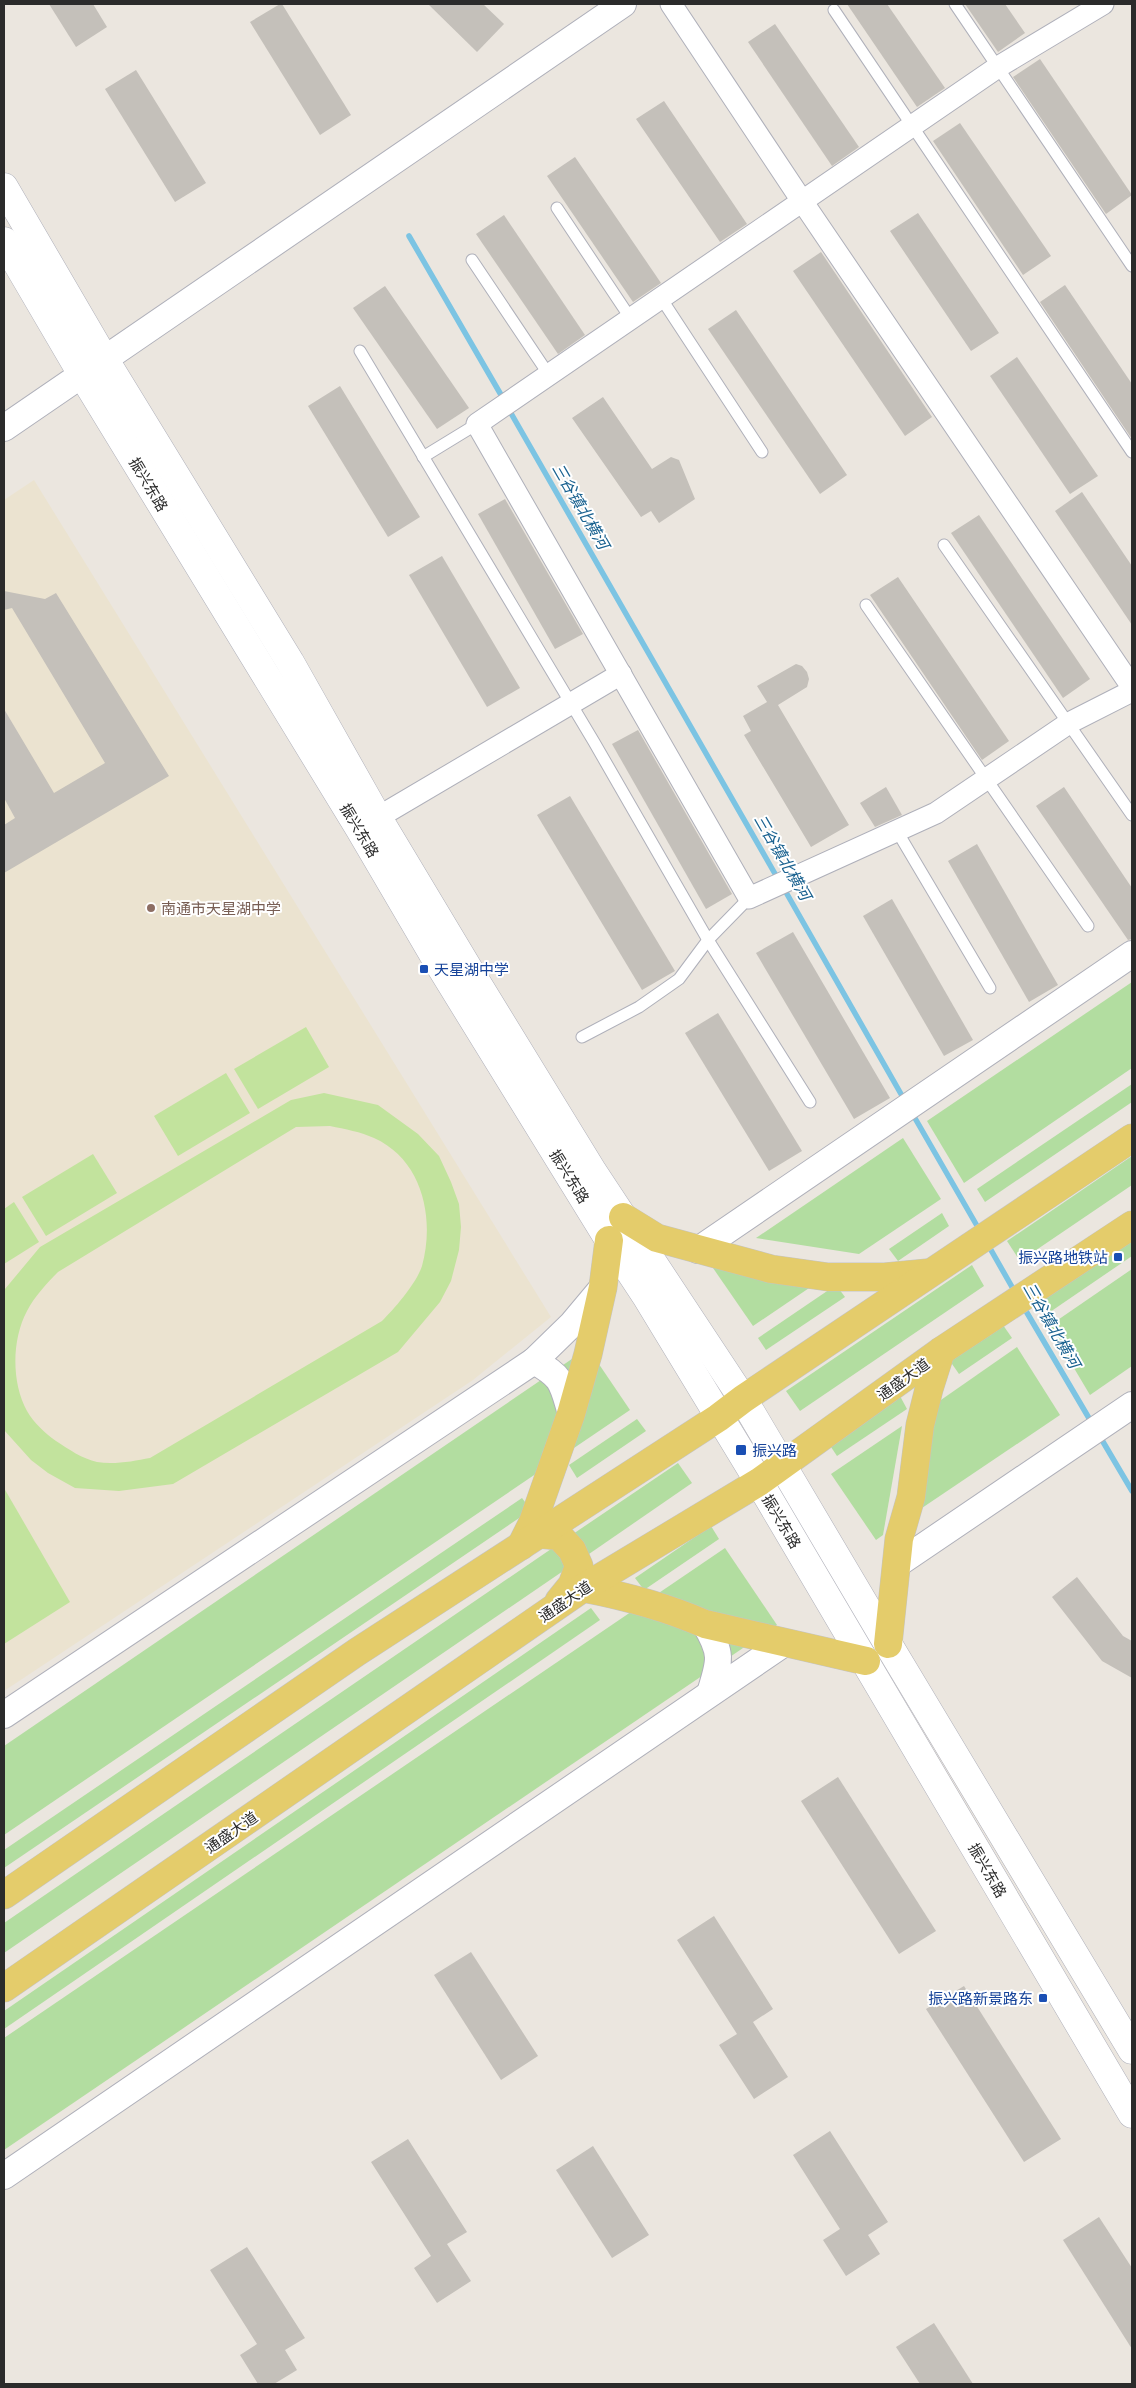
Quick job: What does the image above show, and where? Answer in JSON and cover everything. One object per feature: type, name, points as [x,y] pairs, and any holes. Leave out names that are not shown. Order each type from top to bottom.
[{"type":"main road","name":"振兴东路","points":[[4,187],[105,360],[290,662],[437,961],[609,1240],[646,1296],[718,1418],[759,1482],[1132,2114]]},
{"type":"main road","name":"振兴东路","points":[[4,241],[83,376],[369,823],[477,983],[623,1217],[743,1399],[781,1466],[1132,2050]]},
{"type":"main road","points":[[4,1894],[358,1652],[718,1418],[743,1399],[1132,1138]]},
{"type":"main road","points":[[623,1217],[657,1238],[770,1269],[828,1277],[884,1277],[932,1273]]},
{"type":"main road","name":"通盛大道","points":[[4,1988],[583,1588],[759,1482],[941,1351],[1132,1225]]},
{"type":"main road","points":[[530,1540],[533,1522],[571,1414],[588,1354],[603,1287],[609,1240]]},
{"type":"main road","points":[[888,1644],[899,1538],[911,1497],[920,1425],[928,1389],[941,1351]]},
{"type":"main road","points":[[530,1540],[559,1536],[572,1550],[579,1566],[572,1585],[552,1609]]},
{"type":"main road","points":[[583,1588],[634,1600],[681,1614],[705,1624],[783,1644],[866,1661]]},
{"type":"street","points":[[4,428],[83,376],[623,4]]},
{"type":"street","points":[[671,4],[802,201],[1132,687]]},
{"type":"street","points":[[1103,4],[998,67],[477,424],[750,898],[936,813],[1069,723],[1132,691]]},
{"type":"street","points":[[369,823],[621,674]]},
{"type":"street","points":[[698,1250],[1132,954]]},
{"type":"street","points":[[4,1715],[534,1361],[572,1324],[603,1287]]},
{"type":"street","points":[[534,1361],[554,1372],[564,1388],[571,1414]]},
{"type":"street","points":[[896,1565],[1132,1405]]},
{"type":"street","points":[[705,1624],[716,1643],[719,1663],[710,1693]]},
{"type":"street","points":[[4,2176],[783,1644]]},
{"type":"lane","points":[[955,4],[1132,266]]},
{"type":"lane","points":[[834,10],[1132,452]]},
{"type":"lane","points":[[557,208],[631,319]]},
{"type":"lane","points":[[472,260],[549,375]]},
{"type":"lane","points":[[660,298],[762,452]]},
{"type":"lane","points":[[360,351],[708,940],[810,1102]]},
{"type":"lane","points":[[423,457],[477,424]]},
{"type":"lane","points":[[944,545],[1132,814]]},
{"type":"lane","points":[[866,605],[985,780],[1088,926]]},
{"type":"lane","points":[[897,832],[990,988]]},
{"type":"lane","points":[[582,1037],[639,1007],[679,979],[708,940],[750,898]]},
{"type":"shaded area","name":"南通市天星湖中学","points":[[34,480],[551,1317],[473,1380],[4,1691],[4,500]]},
{"type":"green space","points":[[1132,982],[1132,1068],[964,1183],[927,1121]]},
{"type":"green space","points":[[306,1027],[329,1067],[258,1109],[234,1069]]},
{"type":"green space","points":[[226,1073],[250,1113],[178,1156],[154,1116]]},
{"type":"green space","points":[[1132,1084],[1132,1102],[985,1202],[977,1189]]},
{"type":"green space","points":[[324,1093],[378,1105],[418,1134],[439,1156],[459,1204],[461,1227],[459,1250],[451,1281],[440,1302],[398,1352],[173,1484],[119,1491],[75,1488],[48,1473],[31,1460],[4,1430],[5,1289],[40,1247],[291,1100]],"holes":[[[330,1126],[369,1136],[391,1148],[404,1161],[414,1176],[421,1193],[427,1229],[426,1248],[422,1266],[410,1288],[382,1321],[150,1458],[117,1463],[92,1461],[66,1447],[40,1428],[27,1411],[18,1387],[15,1361],[16,1347],[18,1334],[27,1311],[37,1295],[54,1276],[296,1127]]]},
{"type":"green space","points":[[903,1138],[941,1199],[859,1254],[756,1238]]},
{"type":"green space","points":[[93,1154],[117,1193],[46,1236],[22,1197]]},
{"type":"green space","points":[[1132,1156],[1132,1185],[1020,1261],[1007,1241]]},
{"type":"green space","points":[[14,1202],[39,1242],[4,1264],[4,1209]]},
{"type":"green space","points":[[942,1213],[949,1226],[898,1261],[889,1249]]},
{"type":"green space","points":[[1132,1238],[1132,1256],[1050,1312],[1041,1299]]},
{"type":"green space","points":[[722,1261],[815,1284],[753,1326],[713,1268]]},
{"type":"green space","points":[[972,1265],[984,1286],[800,1411],[786,1391]]},
{"type":"green space","points":[[1132,1269],[1132,1366],[1090,1395],[1049,1326]]},
{"type":"green space","points":[[836,1285],[845,1297],[766,1350],[758,1338]]},
{"type":"green space","points":[[1003,1325],[1012,1338],[959,1374],[950,1361]]},
{"type":"green space","points":[[1017,1347],[1060,1415],[919,1510],[938,1402]]},
{"type":"green space","points":[[588,1348],[630,1410],[4,1835],[4,1746]]},
{"type":"green space","points":[[900,1396],[907,1409],[837,1456],[829,1444]]},
{"type":"green space","points":[[637,1419],[646,1431],[577,1478],[569,1465]]},
{"type":"green space","points":[[902,1426],[883,1535],[876,1540],[831,1474]]},
{"type":"green space","points":[[678,1463],[692,1483],[589,1554],[573,1534]]},
{"type":"green space","points":[[4,1488],[70,1602],[4,1644]]},
{"type":"green space","points":[[522,1498],[531,1510],[4,1868],[4,1850]]},
{"type":"green space","points":[[711,1526],[719,1539],[644,1590],[635,1578]]},
{"type":"green space","points":[[554,1547],[569,1567],[4,1953],[4,1923]]},
{"type":"green space","points":[[725,1548],[777,1625],[4,2150],[4,2038]]},
{"type":"green space","points":[[591,1608],[600,1620],[4,2029],[4,2011]]},
{"type":"building","points":[[49,4],[93,4],[107,27],[76,47]]},
{"type":"building","points":[[282,4],[351,115],[320,135],[250,22]]},
{"type":"building","points":[[428,4],[483,4],[504,24],[477,52]]},
{"type":"building","points":[[847,4],[887,4],[945,88],[917,107]]},
{"type":"building","points":[[965,4],[1005,4],[1025,33],[998,52]]},
{"type":"building","points":[[775,24],[859,147],[832,166],[748,42]]},
{"type":"building","points":[[1040,59],[1132,195],[1106,214],[1013,77]]},
{"type":"building","points":[[136,70],[206,183],[175,202],[105,89]]},
{"type":"building","points":[[664,101],[747,224],[720,242],[636,119]]},
{"type":"building","points":[[960,123],[1051,256],[1023,275],[933,141]]},
{"type":"building","points":[[575,157],[661,283],[633,302],[547,176]]},
{"type":"building","points":[[918,213],[999,333],[971,351],[890,231]]},
{"type":"building","points":[[504,215],[585,335],[558,354],[476,234]]},
{"type":"building","points":[[821,252],[932,417],[905,436],[793,271]]},
{"type":"building","points":[[1065,285],[1132,384],[1132,439],[1040,302]]},
{"type":"building","points":[[385,286],[469,408],[437,429],[353,308]]},
{"type":"building","points":[[736,310],[847,475],[820,494],[708,329]]},
{"type":"building","points":[[1017,357],[1098,476],[1070,494],[990,376]]},
{"type":"building","points":[[340,386],[420,517],[388,537],[308,406]]},
{"type":"building","points":[[603,397],[652,469],[671,457],[679,460],[695,499],[659,523],[651,511],[641,517],[572,418]]},
{"type":"building","points":[[1082,492],[1132,566],[1132,625],[1055,511]]},
{"type":"building","points":[[505,499],[583,634],[555,649],[478,514]]},
{"type":"building","points":[[979,515],[1090,679],[1063,698],[951,533]]},
{"type":"building","points":[[442,556],[520,688],[487,707],[409,575]]},
{"type":"building","points":[[898,577],[1009,741],[982,760],[870,595]]},
{"type":"building","points":[[4,591],[45,599],[56,593],[169,776],[4,873],[4,825],[15,818],[4,798],[4,709],[54,793],[105,763],[12,608],[4,610]]},
{"type":"building","points":[[796,664],[802,666],[807,672],[809,679],[807,687],[778,705],[849,825],[811,847],[744,735],[751,731],[743,716],[767,702],[757,686]]},
{"type":"building","points":[[638,730],[732,894],[706,909],[612,744]]},
{"type":"building","points":[[886,787],[902,815],[875,827],[860,803]]},
{"type":"building","points":[[1064,787],[1132,888],[1132,939],[1128,940],[1036,806]]},
{"type":"building","points":[[570,796],[675,971],[642,990],[537,815]]},
{"type":"building","points":[[977,844],[1058,985],[1029,1002],[948,861]]},
{"type":"building","points":[[892,899],[973,1040],[944,1056],[863,916]]},
{"type":"building","points":[[793,932],[890,1098],[854,1119],[756,953]]},
{"type":"building","points":[[718,1013],[802,1151],[769,1171],[685,1033]]},
{"type":"building","points":[[1077,1577],[1123,1636],[1132,1641],[1132,1678],[1102,1661],[1052,1597]]},
{"type":"building","points":[[838,1777],[936,1931],[899,1954],[801,1801]]},
{"type":"building","points":[[714,1916],[773,2009],[753,2022],[788,2077],[754,2099],[719,2045],[737,2034],[677,1940]]},
{"type":"building","points":[[471,1952],[538,2056],[501,2080],[434,1975]]},
{"type":"building","points":[[964,1986],[1061,2139],[1024,2162],[926,2009]]},
{"type":"building","points":[[830,2131],[888,2222],[868,2235],[880,2254],[846,2276],[823,2240],[840,2229],[793,2155]]},
{"type":"building","points":[[408,2139],[467,2232],[447,2244],[471,2281],[437,2303],[414,2268],[431,2256],[371,2162]]},
{"type":"building","points":[[593,2146],[649,2235],[612,2258],[556,2170]]},
{"type":"building","points":[[1099,2217],[1132,2268],[1132,2349],[1063,2240]]},
{"type":"building","points":[[247,2247],[305,2338],[285,2350],[297,2370],[274,2384],[258,2384],[240,2355],[257,2344],[210,2270]]},
{"type":"building","points":[[934,2323],[973,2384],[920,2384],[896,2347]]},
{"type":"waterway","name":"三谷镇北横河","points":[[409,236],[504,400]]},
{"type":"waterway","name":"三谷镇北横河","points":[[508,408],[778,879]]},
{"type":"waterway","name":"三谷镇北横河","points":[[783,887],[905,1101]]},
{"type":"waterway","name":"三谷镇北横河","points":[[912,1113],[980,1231]]},
{"type":"waterway","name":"三谷镇北横河","points":[[987,1243],[1016,1294]]},
{"type":"waterway","name":"三谷镇北横河","points":[[1023,1306],[1093,1425]]},
{"type":"waterway","name":"三谷镇北横河","points":[[1099,1435],[1132,1491]]},
{"type":"place","name":"南通市天星湖中学","points":[[151,908]]},
{"type":"place","name":"天星湖中学","points":[[424,969]]},
{"type":"place","name":"振兴路地铁站","points":[[1118,1257]]},
{"type":"place","name":"振兴路","points":[[741,1450]]},
{"type":"place","name":"振兴路新景路东","points":[[1043,1998]]}]
